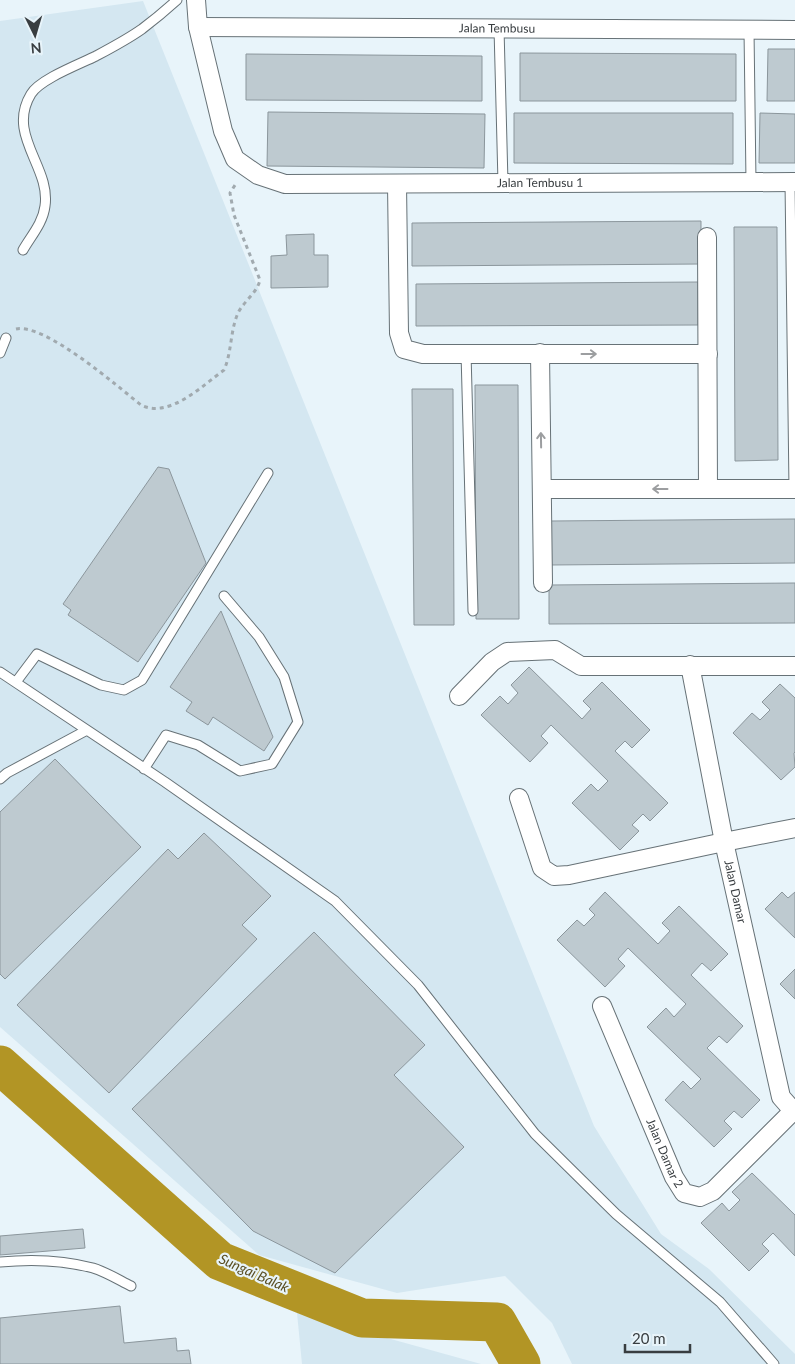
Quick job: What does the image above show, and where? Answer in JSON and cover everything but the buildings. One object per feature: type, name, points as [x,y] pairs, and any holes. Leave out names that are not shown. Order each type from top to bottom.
[{"type":"street","points":[[196,0],[198,27],[223,131],[236,159],[248,168]]},
{"type":"street","name":"Jalan Tembusu","points":[[198,27],[795,30]]},
{"type":"street","name":"Jalan Tembusu 1","points":[[248,168],[258,175],[285,184],[792,182]]},
{"type":"street","points":[[396,184],[399,333],[404,348],[423,354],[708,354]]},
{"type":"street","points":[[707,237],[708,489]]},
{"type":"street","points":[[540,354],[543,583]]},
{"type":"street","points":[[542,489],[794,489]]},
{"type":"street","points":[[459,696],[492,662],[506,652],[555,650],[581,666],[795,666]]},
{"type":"street","name":"Jalan Damar","points":[[690,666],[724,842],[781,1097],[794,1111]]},
{"type":"street","points":[[519,798],[542,868],[554,876],[569,875],[795,828]]},
{"type":"street","name":"Jalan Damar 2","points":[[602,1006],[674,1176],[684,1193],[700,1197],[713,1191],[794,1111]]},
{"type":"lane","points":[[23,250],[42,220],[46,195],[44,184],[32,156],[22,114],[32,92],[51,78],[97,55],[142,29],[177,0]]},
{"type":"lane","points":[[499,28],[503,183]]},
{"type":"lane","points":[[749,30],[751,182]]},
{"type":"lane","points":[[792,182],[794,489]]},
{"type":"lane","points":[[0,353],[6,338]]},
{"type":"lane","points":[[466,353],[473,611]]},
{"type":"lane","points":[[16,682],[37,654],[101,685],[124,690],[142,680],[268,473]]},
{"type":"lane","points":[[144,769],[166,735],[198,745],[240,771],[272,764],[298,722],[284,677],[259,637],[224,596]]},
{"type":"lane","points":[[0,672],[165,782],[334,901],[418,985],[535,1134],[616,1214],[720,1302],[774,1364]]},
{"type":"lane","points":[[0,779],[7,773],[87,730]]},
{"type":"lane","points":[[0,1262],[60,1262],[94,1268],[131,1286]]},
{"type":"path","points":[[6,338],[11,330],[22,328],[34,331],[51,338],[141,405],[150,409],[166,408],[178,403],[224,370],[232,331],[238,313],[260,280],[230,201],[230,193],[248,168]]},
{"type":"shaded area","points":[[143,1],[594,1126],[661,1234],[709,1269],[795,1354],[795,1364],[572,1364],[552,1323],[505,1276],[397,1293],[259,1255],[0,1027],[0,21]]},
{"type":"shaded area","points":[[297,1313],[481,1364],[302,1364]]},
{"type":"waterway","name":"Sungai Balak","points":[[0,1065],[220,1261],[362,1318],[497,1322],[521,1364]]}]
